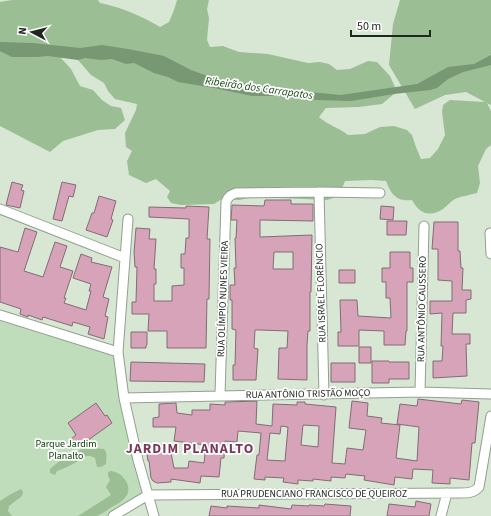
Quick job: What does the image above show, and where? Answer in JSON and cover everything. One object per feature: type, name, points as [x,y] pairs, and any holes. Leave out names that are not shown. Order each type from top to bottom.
[{"type":"street","points":[[319,192],[380,193]]},
{"type":"street","name":"RUA OLÍMPIO NUNES VIEIRA","points":[[220,395],[226,202],[231,195],[236,194],[319,192]]},
{"type":"street","name":"RUA ISRAEL FLORÊNCIO","points":[[319,192],[324,395]]},
{"type":"street","points":[[0,210],[125,258]]},
{"type":"street","points":[[128,219],[118,352],[124,398],[138,460],[154,516]]},
{"type":"street","name":"RUA ANTÔNIO CAUSSERO","points":[[420,392],[424,226]]},
{"type":"street","points":[[490,233],[491,254]]},
{"type":"street","points":[[0,315],[118,352]]},
{"type":"street","name":"RUA ANTÔNIO TRISTÃO MOÇO","points":[[124,398],[420,392],[491,394]]},
{"type":"street","name":"RUA PRUDENCIANO FRANCISCO DE QUEIROZ","points":[[148,495],[466,493],[476,490],[479,487],[491,416]]},
{"type":"street","points":[[441,516],[446,493]]},
{"type":"street","points":[[113,516],[148,495]]},
{"type":"green space","name":"Parque Jardim Planalto","points":[[0,318],[115,354],[145,494],[109,516],[0,516]]},
{"type":"shaded area","points":[[12,0],[98,0],[100,3],[131,12],[160,27],[169,22],[177,0],[209,0],[207,9],[209,18],[207,40],[210,47],[223,46],[239,52],[268,54],[308,63],[320,62],[329,64],[337,70],[350,69],[368,61],[377,62],[390,76],[395,87],[394,94],[382,104],[359,107],[326,108],[319,117],[348,135],[365,134],[380,127],[394,126],[407,130],[412,135],[421,159],[430,158],[438,149],[445,135],[442,112],[443,105],[450,100],[485,102],[466,92],[445,95],[415,109],[389,65],[393,24],[400,0],[491,0],[491,105],[487,103],[491,111],[491,145],[486,149],[478,166],[480,183],[477,193],[455,199],[438,212],[429,214],[421,211],[412,200],[402,200],[395,196],[390,190],[386,181],[371,180],[345,181],[339,196],[327,200],[255,197],[239,200],[222,199],[214,204],[181,205],[171,203],[167,197],[170,191],[156,179],[146,183],[129,175],[127,161],[132,151],[126,147],[125,133],[136,110],[137,104],[115,99],[108,91],[104,83],[91,75],[78,60],[50,46],[71,69],[80,86],[93,90],[102,100],[111,106],[121,108],[125,120],[115,129],[98,130],[63,141],[50,152],[0,126],[0,2]]},
{"type":"shaded area","points":[[86,447],[104,449],[106,454],[106,464],[101,467],[97,467],[95,458],[86,456],[57,471],[55,475],[50,473],[50,469],[62,459]]},
{"type":"shaded area","points":[[111,471],[120,474],[126,481],[128,490],[125,498],[96,516],[78,516],[111,495],[106,487],[110,480],[108,472]]},
{"type":"shaded area","points":[[21,489],[23,492],[22,496],[9,506],[8,511],[12,516],[0,516],[0,501]]},
{"type":"water","name":"Ribeirão dos Carrapatos","points":[[0,42],[33,43],[80,48],[102,45],[128,49],[164,56],[191,70],[216,79],[298,91],[341,95],[417,84],[448,67],[474,64],[491,55],[491,65],[463,72],[448,79],[437,88],[430,90],[351,101],[317,100],[278,96],[252,96],[178,82],[154,73],[134,63],[126,64],[112,59],[101,60],[85,58],[78,60],[48,56],[12,57],[0,51]]},
{"type":"building","points":[[12,182],[23,185],[21,190],[24,191],[20,208],[6,205]]},
{"type":"building","points":[[62,182],[76,185],[73,197],[69,196],[62,221],[53,219]]},
{"type":"building","points":[[99,196],[116,201],[111,219],[113,220],[107,237],[86,230],[92,213],[94,213]]},
{"type":"building","points":[[265,200],[291,200],[291,204],[313,204],[313,221],[260,220],[260,237],[312,235],[310,331],[308,331],[307,345],[307,380],[278,379],[279,348],[287,348],[288,331],[255,330],[254,348],[258,349],[256,380],[233,380],[236,330],[232,329],[232,300],[230,300],[230,285],[235,285],[234,268],[236,268],[235,238],[237,220],[231,220],[232,205],[264,206]],"holes":[[[274,252],[293,252],[293,269],[273,269]]]},
{"type":"building","points":[[186,206],[209,207],[207,239],[210,239],[209,299],[207,299],[206,348],[167,348],[167,331],[148,331],[149,314],[132,314],[132,302],[136,302],[137,267],[135,267],[134,252],[136,228],[150,229],[149,239],[156,239],[154,269],[156,269],[156,284],[154,284],[154,301],[172,301],[172,286],[184,285],[184,268],[181,268],[181,254],[185,254],[186,238],[189,238],[189,219],[149,217],[149,207],[186,208]]},
{"type":"building","points":[[381,206],[394,207],[393,220],[380,219]]},
{"type":"building","points":[[387,221],[407,221],[406,235],[387,235]]},
{"type":"building","points":[[434,222],[458,222],[458,251],[460,251],[461,268],[463,268],[462,290],[471,290],[471,299],[466,300],[466,313],[453,313],[452,334],[470,334],[470,344],[466,344],[467,376],[433,378],[433,361],[442,361],[442,313],[430,314],[430,301],[452,301],[452,281],[438,280],[438,249],[432,249]]},
{"type":"building","points":[[25,228],[37,232],[24,271],[43,277],[55,242],[67,246],[60,267],[73,271],[64,298],[66,298],[64,303],[86,310],[91,291],[89,291],[91,284],[73,278],[81,254],[92,258],[91,262],[112,267],[103,297],[109,299],[105,316],[108,317],[104,339],[88,334],[90,327],[73,322],[72,326],[43,317],[42,320],[28,315],[28,317],[20,314],[21,309],[0,302],[0,247],[18,252]]},
{"type":"building","points":[[390,252],[410,252],[410,268],[413,268],[413,282],[407,282],[407,331],[405,345],[384,345],[384,331],[359,330],[359,346],[338,346],[338,332],[341,332],[340,300],[357,300],[358,316],[391,318],[390,298],[386,298],[386,282],[382,282],[382,268],[390,268]]},
{"type":"building","points":[[339,270],[355,270],[355,283],[339,283]]},
{"type":"building","points":[[131,332],[147,332],[146,348],[131,348]]},
{"type":"building","points":[[359,347],[371,347],[371,363],[359,363]]},
{"type":"building","points":[[372,361],[409,362],[409,379],[389,379],[389,383],[372,383]]},
{"type":"building","points":[[131,362],[205,364],[204,382],[130,381]]},
{"type":"building","points":[[331,363],[355,363],[355,382],[331,382]]},
{"type":"building","points":[[418,399],[461,404],[462,400],[479,402],[475,443],[472,443],[469,480],[450,478],[450,484],[432,483],[433,470],[413,469],[412,479],[395,477],[394,485],[364,480],[365,476],[346,474],[345,478],[331,477],[331,481],[313,479],[313,481],[298,480],[298,484],[283,482],[284,478],[265,477],[265,480],[254,479],[257,455],[259,455],[261,433],[238,431],[237,442],[225,441],[224,458],[221,458],[219,477],[201,476],[200,483],[171,479],[171,482],[157,483],[151,478],[146,448],[169,443],[174,468],[188,468],[189,461],[204,463],[206,445],[174,441],[176,427],[153,427],[153,418],[159,417],[159,404],[176,403],[177,413],[192,415],[192,410],[210,410],[210,404],[225,405],[225,402],[257,401],[256,424],[272,426],[273,404],[297,405],[297,402],[305,402],[305,404],[336,407],[332,463],[345,464],[347,448],[363,450],[366,430],[349,428],[352,401],[368,403],[367,416],[382,418],[381,423],[400,425],[396,458],[417,461],[419,427],[397,424],[400,404],[417,406]],"holes":[[[303,425],[319,426],[318,447],[301,445]],[[281,426],[288,427],[285,461],[267,460],[270,433],[280,434]]]},
{"type":"building","points":[[96,403],[112,423],[77,448],[71,439],[76,435],[68,423]]},
{"type":"building","points":[[416,501],[431,504],[429,516],[387,516],[389,504],[415,507]]},
{"type":"building","points":[[325,504],[351,506],[350,516],[209,516],[211,506],[227,508],[227,506],[259,508],[259,505],[291,509],[292,505],[324,506]]},
{"type":"district","name":"JARDIM PLANALTO","points":[[190,449]]}]
